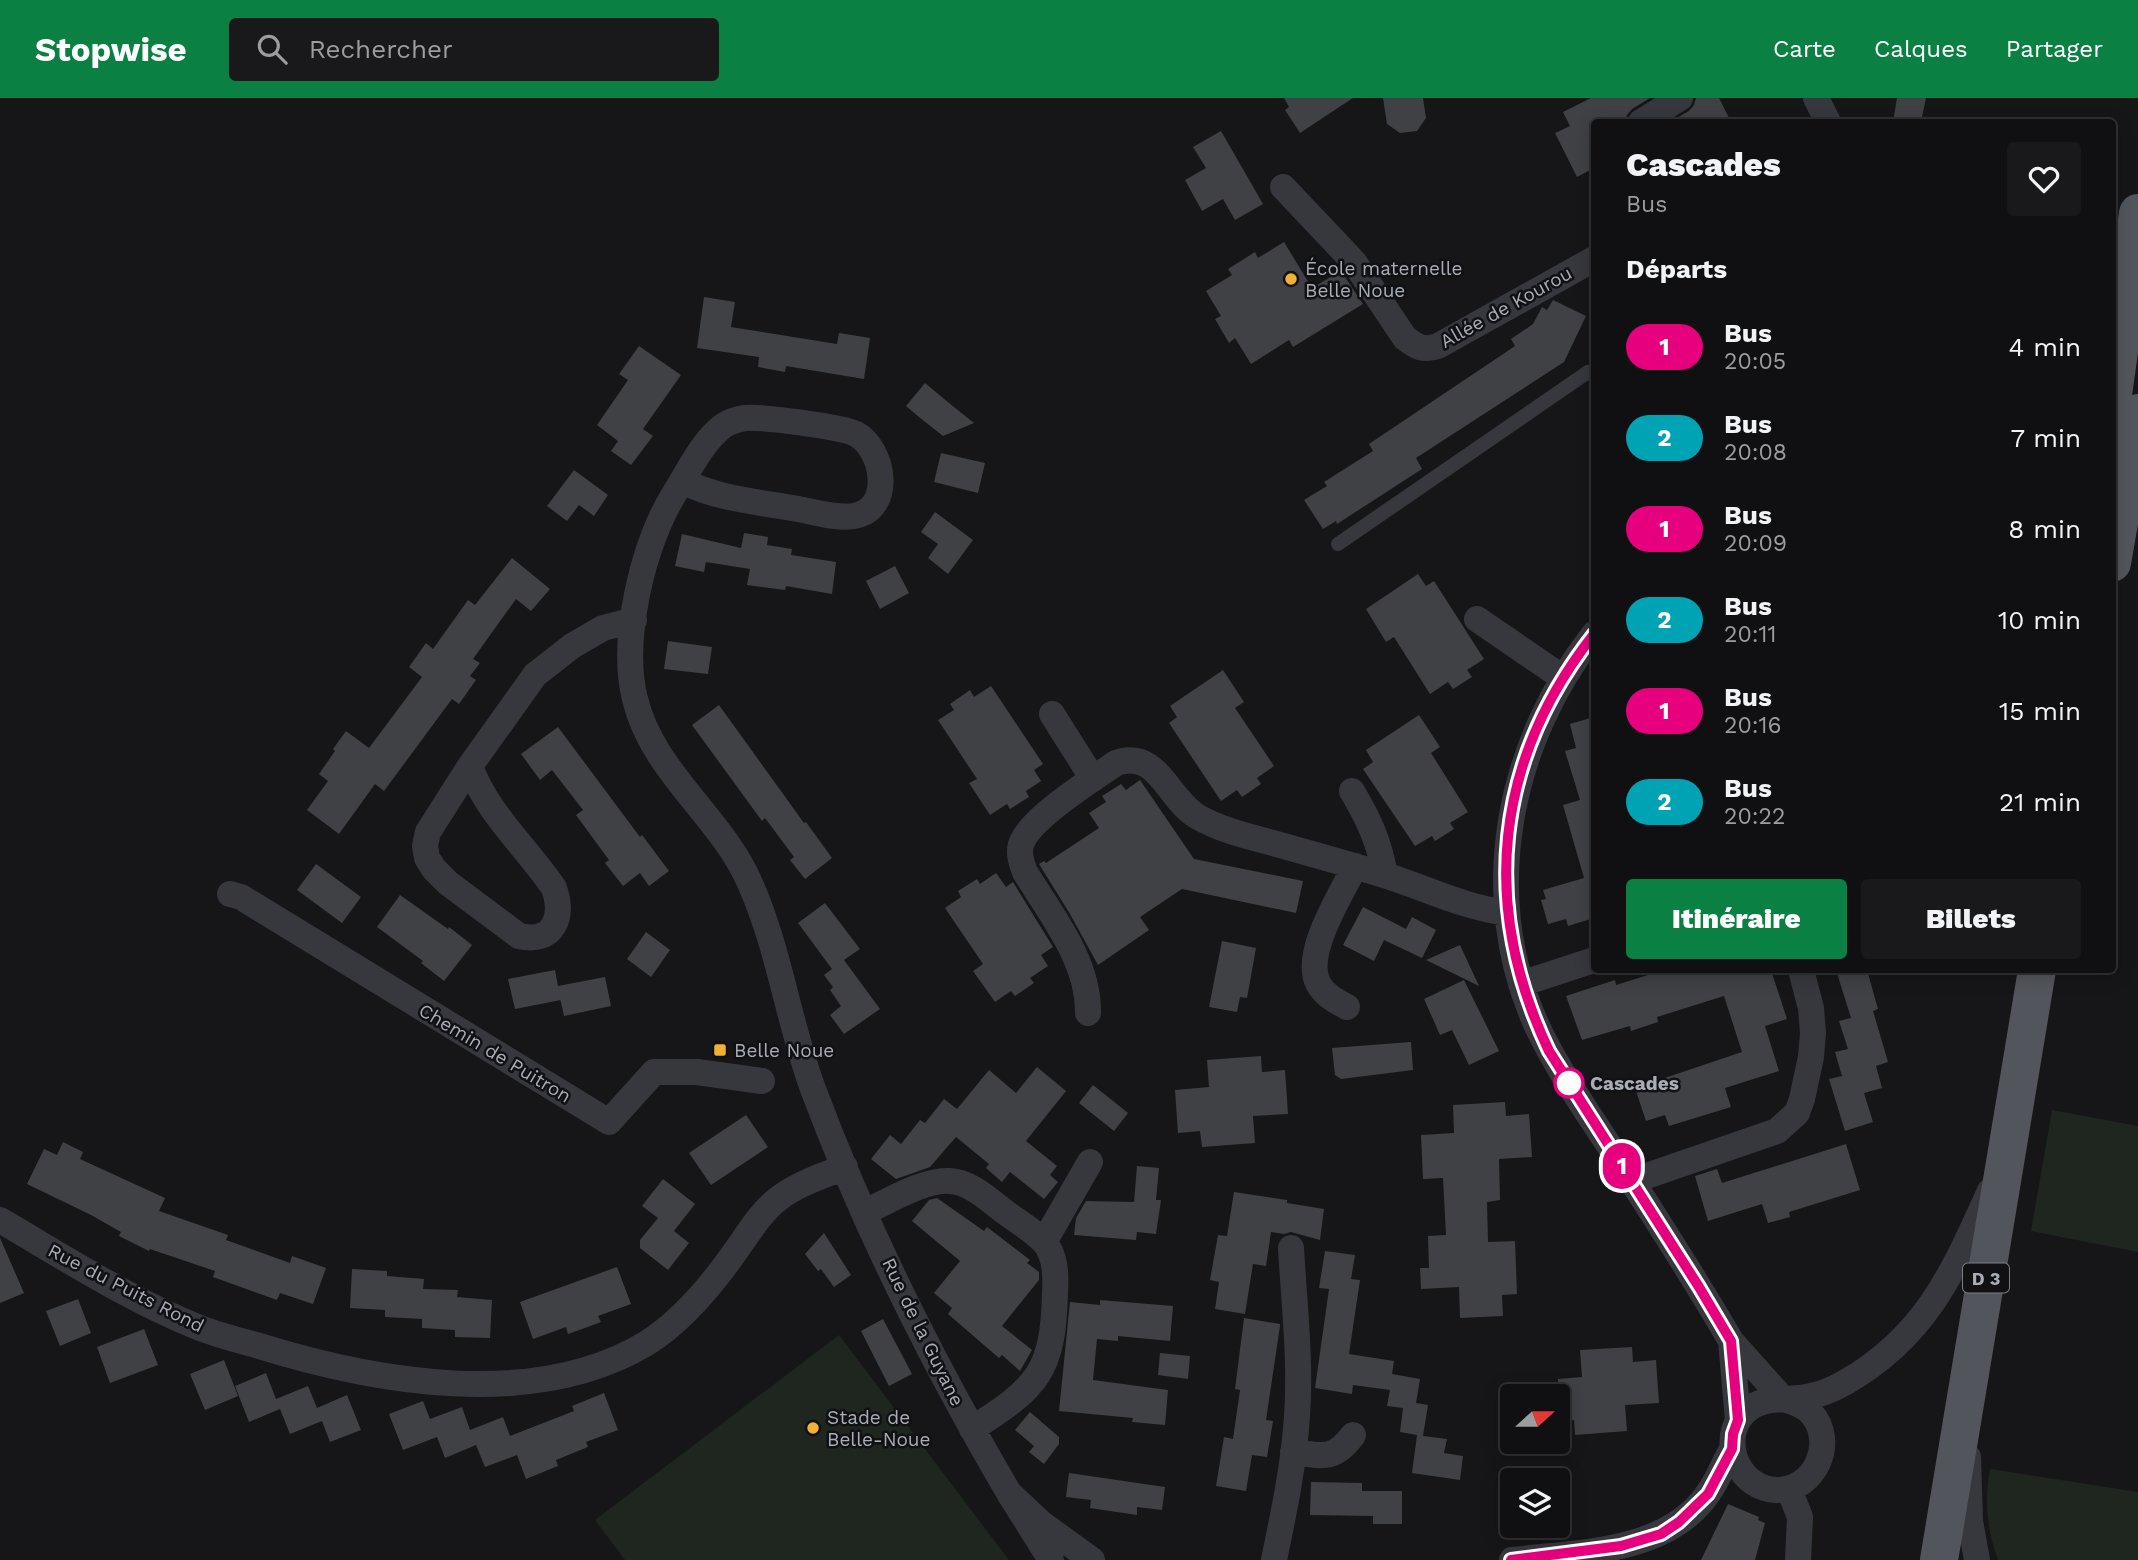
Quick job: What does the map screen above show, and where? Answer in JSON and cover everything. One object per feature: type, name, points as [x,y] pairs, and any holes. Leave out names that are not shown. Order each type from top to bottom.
[{"type":"main road","points":[[2116,373],[2138,213]]},
{"type":"main road","points":[[2116,540],[2138,413]]},
{"type":"main road","name":"D 3","points":[[1939,1560],[2037,973]]},
{"type":"street","points":[[1646,119],[1680,98]]},
{"type":"street","points":[[1816,98],[1826,119]]},
{"type":"street","name":"Allée de Kourou","points":[[1283,187],[1354,262],[1405,338],[1425,350],[1438,346],[1591,262]]},
{"type":"street","name":"Rue de la Guyane","points":[[682,481],[717,495],[853,516],[873,506],[881,493],[875,455],[859,435],[760,417],[744,418],[724,425],[710,438],[682,481],[664,509],[653,536],[639,583],[634,620],[631,666],[633,694],[649,740],[731,850],[747,876],[764,920],[813,1087],[845,1167],[931,1351],[972,1429],[1051,1560]]},
{"type":"street","points":[[1477,619],[1563,678]]},
{"type":"street","points":[[470,766],[485,798],[554,888],[559,914],[553,927],[541,936],[519,936],[448,883],[427,858],[425,846],[428,832],[470,766],[535,675],[572,646],[603,628],[634,620]]},
{"type":"street","points":[[1591,638],[1563,678],[1541,718],[1514,798],[1505,873],[1507,913],[1521,984],[1534,1021],[1549,1051],[1731,1341],[1783,1399],[1798,1404],[1811,1413],[1819,1426],[1823,1442],[1821,1457],[1814,1471],[1803,1482],[1788,1489],[1776,1490],[1753,1483],[1743,1475],[1732,1449]]},
{"type":"street","points":[[1052,714],[1093,779]]},
{"type":"street","points":[[1088,1013],[1086,980],[1071,949],[1024,872],[1020,849],[1022,840],[1030,829],[1093,779],[1116,763],[1128,759],[1150,765],[1189,810],[1221,828],[1385,875],[1464,904],[1507,913]]},
{"type":"street","points":[[1352,791],[1371,824],[1385,875]]},
{"type":"street","points":[[1348,1007],[1327,996],[1318,986],[1313,971],[1313,958],[1354,866]]},
{"type":"street","name":"Chemin de Puitron","points":[[230,894],[241,897],[609,1122],[654,1072],[697,1072],[762,1081]]},
{"type":"street","points":[[1521,984],[1591,961]]},
{"type":"street","points":[[1632,1181],[1777,1131],[1797,1114],[1805,1088],[1813,1033],[1811,1008],[1802,973]]},
{"type":"street","points":[[1512,1560],[1621,1546],[1661,1534],[1679,1522],[1708,1494],[1732,1449],[1738,1420],[1747,1410],[1770,1399],[1807,1397],[1825,1392],[1846,1382],[1910,1333],[1931,1307],[1960,1257],[2007,1152]]},
{"type":"street","points":[[1044,1242],[1090,1162]]},
{"type":"street","name":"Rue du Puits Rond","points":[[0,1220],[92,1274],[201,1328],[299,1359],[361,1372],[436,1381],[480,1384],[534,1381],[582,1371],[647,1343],[667,1329],[714,1280],[754,1225],[778,1199],[794,1189],[845,1167]]},
{"type":"street","points":[[865,1212],[916,1189],[937,1182],[952,1181],[969,1186],[1044,1242],[1056,1273],[1052,1338],[1045,1364],[1011,1404],[972,1429]]},
{"type":"street","points":[[1274,1560],[1298,1415],[1298,1364],[1291,1248]]},
{"type":"street","points":[[1731,1341],[1738,1420]]},
{"type":"street","points":[[1965,1403],[1970,1521],[1977,1560]]},
{"type":"street","points":[[1293,1452],[1325,1456],[1336,1453],[1353,1435]]},
{"type":"street","points":[[1788,1489],[1800,1517],[1798,1560]]},
{"type":"street","name":"Rue de la Guyane","points":[[1009,1493],[1041,1523],[1092,1560]]},
{"type":"street","points":[[1651,1560],[1661,1534]]},
{"type":"lane","points":[[1338,544],[1588,372],[1591,374]]},
{"type":"shaded area","points":[[2052,1110],[2138,1126],[2138,1252],[2031,1231]]},
{"type":"shaded area","name":"Stade de Belle-Noue","points":[[839,1335],[1009,1560],[625,1560],[595,1520]]},
{"type":"shaded area","points":[[1990,1469],[2138,1492],[2138,1560],[1998,1560],[1988,1515]]},
{"type":"building","points":[[1284,98],[1353,98],[1300,133],[1285,110],[1289,107]]},
{"type":"building","points":[[1383,98],[1423,98],[1426,118],[1417,131],[1400,133],[1387,124]]},
{"type":"building","points":[[1591,98],[1650,98],[1632,109],[1626,119],[1591,119],[1591,170],[1577,177],[1555,133],[1570,126],[1563,112]]},
{"type":"building","points":[[1696,98],[1719,98],[1730,119],[1675,119],[1694,105]]},
{"type":"building","points":[[1897,98],[1926,98],[1922,119],[1894,119]]},
{"type":"building","points":[[1221,131],[1263,204],[1235,220],[1223,199],[1202,211],[1185,180],[1206,168],[1193,147]]},
{"type":"building","points":[[1284,242],[1312,288],[1341,271],[1363,304],[1293,347],[1289,340],[1251,364],[1235,338],[1229,343],[1215,319],[1221,316],[1206,291],[1232,275],[1228,269],[1255,252],[1258,258]]},
{"type":"building","points":[[704,297],[735,302],[731,327],[837,344],[839,333],[870,338],[864,379],[786,366],[785,372],[758,367],[759,357],[697,348]]},
{"type":"building","points":[[1553,300],[1586,316],[1564,362],[1416,458],[1422,469],[1337,524],[1336,521],[1323,529],[1304,500],[1327,486],[1324,482],[1373,451],[1369,444],[1515,346],[1511,339],[1533,324],[1542,307],[1547,310]]},
{"type":"building","points":[[639,346],[681,375],[643,429],[653,436],[631,465],[611,451],[618,441],[597,425],[628,380],[619,374]]},
{"type":"building","points":[[925,383],[974,423],[943,436],[919,417],[906,406]]},
{"type":"building","points":[[941,453],[985,463],[978,493],[934,482]]},
{"type":"building","points":[[574,470],[608,495],[594,516],[579,505],[567,521],[547,506]]},
{"type":"building","points":[[935,512],[973,540],[948,574],[928,558],[938,544],[921,532]]},
{"type":"building","points":[[744,533],[768,537],[767,545],[792,549],[791,555],[836,562],[832,594],[786,586],[785,590],[747,585],[750,569],[706,562],[704,572],[675,566],[682,534],[741,548]]},
{"type":"building","points":[[512,558],[550,589],[531,611],[516,599],[473,659],[480,663],[470,676],[476,680],[459,704],[452,699],[384,791],[375,784],[339,834],[307,810],[328,781],[319,774],[335,751],[333,749],[346,731],[369,748],[422,677],[409,667],[426,643],[433,649],[468,600],[475,605]]},
{"type":"building","points":[[895,566],[909,593],[880,609],[866,581]]},
{"type":"building","points":[[1418,574],[1426,586],[1434,581],[1484,659],[1467,670],[1472,677],[1453,689],[1448,682],[1430,694],[1394,637],[1386,642],[1366,609]]},
{"type":"building","points":[[668,641],[712,647],[708,674],[664,669]]},
{"type":"building","points":[[1223,670],[1244,702],[1235,708],[1274,766],[1257,778],[1261,784],[1242,797],[1237,790],[1221,801],[1169,723],[1177,717],[1170,706]]},
{"type":"building","points":[[991,686],[1043,764],[1034,770],[1041,781],[1026,791],[1029,797],[1010,809],[1007,804],[990,815],[969,783],[977,779],[938,720],[954,710],[950,704],[970,690],[974,697]]},
{"type":"building","points":[[719,705],[832,858],[805,879],[790,860],[794,857],[765,818],[762,821],[692,725]]},
{"type":"building","points":[[1419,715],[1440,747],[1431,753],[1468,812],[1450,823],[1454,829],[1435,841],[1432,836],[1415,846],[1363,769],[1373,762],[1366,750]]},
{"type":"building","points":[[1591,718],[1591,919],[1568,926],[1566,919],[1548,924],[1541,900],[1546,899],[1543,890],[1584,878],[1563,805],[1580,800],[1565,751],[1576,748],[1570,724]]},
{"type":"building","points":[[558,727],[640,837],[642,835],[669,871],[649,886],[640,873],[623,886],[605,863],[609,860],[576,815],[583,810],[552,770],[540,780],[521,754]]},
{"type":"building","points":[[1140,780],[1194,859],[1303,881],[1296,913],[1182,889],[1140,917],[1149,930],[1098,965],[1039,864],[1044,861],[1046,863],[1099,828],[1089,813],[1106,802],[1102,796],[1121,784],[1126,790]]},
{"type":"building","points":[[316,864],[361,897],[342,923],[297,890]]},
{"type":"building","points":[[996,873],[1006,887],[1013,882],[1053,947],[1041,955],[1048,966],[1030,978],[1034,983],[1015,996],[1011,991],[995,1002],[973,971],[983,964],[945,908],[961,897],[958,891],[977,879],[980,884]]},
{"type":"building","points":[[400,895],[472,945],[444,981],[421,963],[423,961],[377,927]]},
{"type":"building","points":[[825,903],[860,949],[844,960],[880,1009],[844,1034],[830,1015],[841,1006],[830,990],[833,987],[824,975],[832,969],[798,923]]},
{"type":"building","points":[[1363,907],[1406,929],[1412,917],[1436,930],[1422,958],[1384,940],[1374,961],[1343,945]]},
{"type":"building","points":[[646,932],[670,950],[651,977],[627,959]]},
{"type":"building","points":[[1222,941],[1256,948],[1247,998],[1240,997],[1237,1012],[1209,1007]]},
{"type":"building","points":[[1460,945],[1479,986],[1426,960]]},
{"type":"building","points":[[555,970],[558,986],[605,977],[611,1006],[564,1016],[560,1000],[515,1009],[508,979]]},
{"type":"building","points":[[1654,973],[1772,973],[1787,1019],[1765,1026],[1779,1071],[1725,1088],[1731,1107],[1669,1126],[1665,1115],[1646,1121],[1635,1088],[1742,1052],[1724,996],[1657,1017],[1658,1022],[1631,1031],[1630,1026],[1582,1040],[1566,996],[1615,980],[1616,985]]},
{"type":"building","points":[[1837,973],[1868,973],[1878,1009],[1873,1011],[1888,1062],[1876,1066],[1882,1088],[1864,1093],[1873,1122],[1845,1131],[1829,1079],[1842,1076],[1835,1052],[1848,1049],[1839,1021],[1851,1018]]},
{"type":"building","points":[[1464,980],[1499,1051],[1469,1065],[1452,1030],[1440,1035],[1424,999]]},
{"type":"building","points":[[1411,1042],[1413,1070],[1341,1079],[1335,1075],[1332,1048]]},
{"type":"building","points":[[1261,1056],[1262,1072],[1285,1070],[1288,1114],[1253,1116],[1255,1143],[1202,1147],[1200,1131],[1178,1133],[1175,1090],[1209,1087],[1207,1060]]},
{"type":"building","points":[[1037,1067],[1066,1091],[1026,1141],[1057,1166],[1050,1175],[1058,1182],[1044,1199],[1010,1172],[1002,1182],[986,1168],[989,1164],[956,1137],[930,1167],[896,1179],[871,1159],[890,1135],[901,1144],[920,1120],[925,1123],[944,1099],[957,1109],[989,1070],[1016,1093]]},
{"type":"building","points":[[1093,1085],[1128,1113],[1114,1131],[1079,1103]]},
{"type":"building","points":[[1505,1102],[1506,1116],[1529,1114],[1532,1157],[1499,1159],[1500,1200],[1487,1202],[1488,1242],[1515,1241],[1517,1294],[1502,1295],[1503,1316],[1460,1318],[1459,1287],[1421,1289],[1420,1268],[1429,1268],[1428,1236],[1446,1235],[1443,1178],[1423,1179],[1421,1135],[1454,1133],[1453,1105]]},
{"type":"building","points":[[746,1115],[768,1147],[711,1185],[689,1153]]},
{"type":"building","points":[[63,1142],[83,1152],[80,1159],[165,1198],[159,1211],[228,1235],[226,1240],[290,1263],[292,1256],[326,1268],[313,1304],[280,1293],[277,1300],[213,1277],[215,1271],[150,1249],[149,1251],[119,1236],[121,1232],[91,1215],[27,1184],[44,1149],[57,1155]]},
{"type":"building","points":[[1846,1144],[1860,1190],[1789,1212],[1790,1217],[1768,1223],[1762,1204],[1708,1221],[1695,1176],[1717,1169],[1722,1183]]},
{"type":"building","points":[[1137,1166],[1159,1168],[1156,1200],[1161,1200],[1156,1234],[1137,1232],[1136,1240],[1074,1235],[1076,1218],[1086,1201],[1134,1202]]},
{"type":"building","points":[[663,1179],[695,1204],[674,1231],[689,1243],[668,1270],[640,1248],[640,1240],[658,1218],[642,1206]]},
{"type":"building","points":[[1234,1192],[1324,1209],[1320,1240],[1291,1232],[1271,1232],[1266,1266],[1253,1264],[1245,1314],[1215,1309],[1219,1282],[1210,1280],[1218,1235],[1227,1236]]},
{"type":"building","points":[[937,1198],[984,1231],[987,1227],[1030,1260],[1027,1263],[1039,1272],[1039,1280],[1002,1326],[1032,1350],[1020,1371],[1002,1355],[999,1358],[948,1314],[952,1308],[934,1293],[960,1261],[912,1221],[929,1200]]},
{"type":"building","points":[[824,1233],[851,1275],[834,1287],[821,1269],[818,1271],[805,1254]]},
{"type":"building","points":[[0,1238],[24,1293],[0,1303]]},
{"type":"building","points":[[1325,1251],[1355,1255],[1351,1279],[1360,1280],[1349,1354],[1394,1361],[1392,1374],[1420,1379],[1416,1403],[1428,1405],[1423,1436],[1447,1439],[1444,1453],[1463,1456],[1460,1480],[1412,1473],[1417,1435],[1400,1432],[1403,1408],[1387,1406],[1390,1390],[1353,1385],[1352,1394],[1315,1388],[1329,1289],[1319,1288]]},
{"type":"building","points":[[617,1267],[631,1304],[598,1316],[601,1322],[585,1328],[568,1334],[566,1327],[533,1339],[520,1302]]},
{"type":"building","points":[[352,1269],[387,1271],[387,1276],[424,1279],[423,1289],[458,1290],[457,1297],[492,1300],[490,1338],[455,1337],[455,1330],[422,1328],[422,1319],[385,1317],[385,1310],[350,1308]]},
{"type":"building","points":[[78,1299],[91,1333],[60,1346],[46,1311]]},
{"type":"building","points":[[1100,1300],[1173,1306],[1170,1341],[1118,1336],[1118,1341],[1097,1339],[1093,1380],[1168,1390],[1165,1425],[1132,1422],[1133,1418],[1059,1411],[1070,1302],[1100,1305]]},
{"type":"building","points":[[1244,1318],[1280,1324],[1266,1420],[1273,1421],[1267,1457],[1252,1455],[1246,1491],[1216,1486],[1224,1437],[1233,1439],[1240,1390],[1235,1389]]},
{"type":"building","points":[[883,1319],[912,1374],[889,1386],[861,1331]]},
{"type":"building","points":[[144,1329],[158,1365],[110,1383],[97,1347]]},
{"type":"building","points":[[1632,1347],[1633,1362],[1656,1360],[1659,1403],[1625,1405],[1627,1431],[1575,1435],[1574,1420],[1570,1420],[1570,1384],[1558,1384],[1558,1379],[1582,1377],[1580,1350]]},
{"type":"building","points":[[1160,1353],[1190,1356],[1188,1379],[1158,1375]]},
{"type":"building","points":[[224,1360],[238,1396],[205,1410],[190,1374]]},
{"type":"building","points":[[266,1373],[276,1399],[308,1386],[317,1408],[347,1395],[361,1430],[330,1442],[322,1421],[290,1434],[280,1409],[249,1422],[235,1386]]},
{"type":"building","points":[[604,1393],[618,1430],[586,1442],[588,1447],[556,1460],[558,1466],[526,1479],[517,1455],[485,1467],[476,1445],[445,1458],[437,1437],[403,1450],[389,1414],[423,1401],[430,1419],[462,1407],[470,1430],[503,1417],[510,1436],[574,1411],[572,1406]]},
{"type":"building","points":[[1030,1412],[1059,1437],[1059,1444],[1044,1464],[1029,1452],[1034,1446],[1015,1430]]},
{"type":"building","points":[[1069,1473],[1165,1487],[1162,1510],[1137,1507],[1137,1515],[1090,1508],[1091,1500],[1066,1497]]},
{"type":"building","points":[[1311,1482],[1362,1483],[1362,1491],[1402,1491],[1402,1524],[1373,1524],[1373,1516],[1310,1515]]},
{"type":"building","points":[[1728,1504],[1759,1517],[1758,1520],[1765,1523],[1755,1560],[1701,1560]]},
{"type":"bus line","name":"1","points":[[1511,1560],[1621,1546],[1661,1534],[1679,1522],[1708,1494],[1732,1449],[1738,1420],[1731,1341],[1549,1051],[1534,1021],[1521,984],[1512,944],[1505,873],[1514,798],[1526,755],[1541,718],[1563,678],[1591,638]]},
{"type":"place","name":"École maternelle Belle Noue","points":[[1291,279]]},
{"type":"place","name":"Belle Noue","points":[[720,1050]]},
{"type":"place","name":"Cascades","points":[[1569,1083]]},
{"type":"place","name":"Stade de Belle-Noue","points":[[813,1428]]}]
